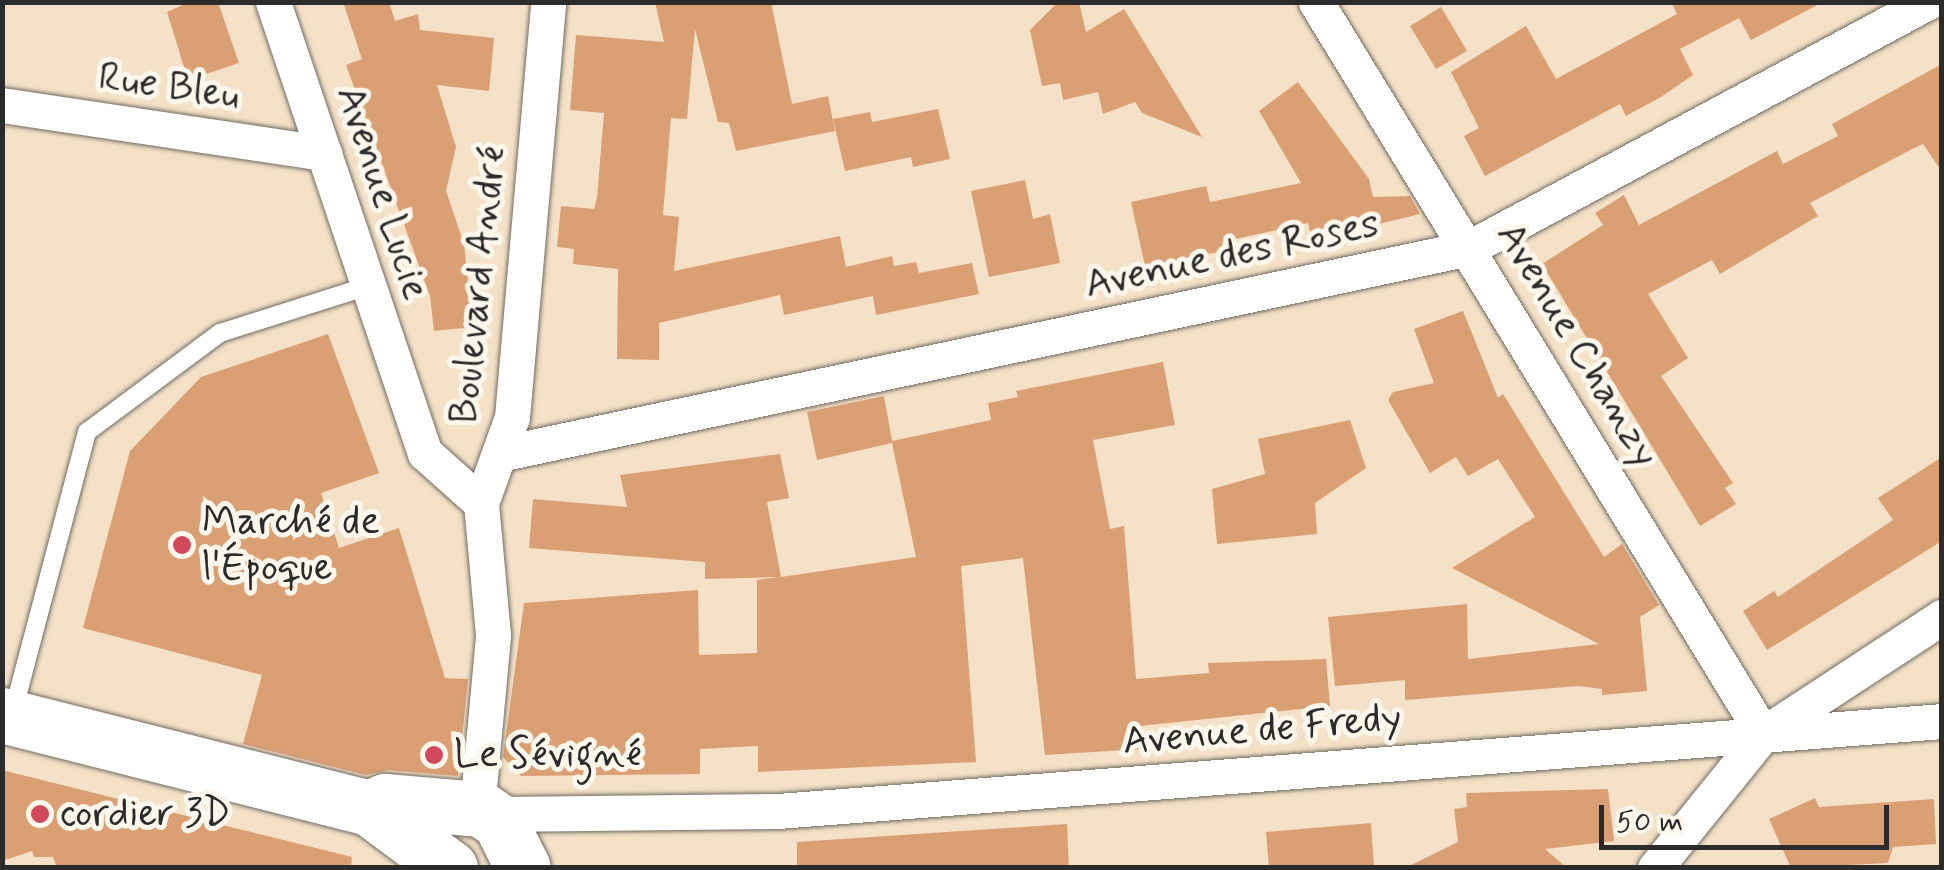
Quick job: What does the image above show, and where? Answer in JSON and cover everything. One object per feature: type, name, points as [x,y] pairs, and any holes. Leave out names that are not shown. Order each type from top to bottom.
[{"type":"main road","points":[[7,716],[369,808],[386,800],[483,842]]},
{"type":"street","name":"Avenue Lucie","points":[[273,2],[425,453],[481,504]]},
{"type":"street","name":"Boulevard André","points":[[483,842],[493,635],[481,504],[504,453],[548,2]]},
{"type":"street","name":"Avenue Chanzy","points":[[1316,2],[1763,734]]},
{"type":"street","name":"Avenue des Roses","points":[[504,453],[1469,248],[1928,2]]},
{"type":"street","name":"Rue Bleu","points":[[2,105],[324,153]]},
{"type":"street","points":[[1655,868],[1763,734],[1942,618]]},
{"type":"street","name":"Avenue de Fredy","points":[[483,842],[588,811],[778,811],[1942,721]]},
{"type":"lane","points":[[7,716],[87,432],[220,333],[368,286]]},
{"type":"building","points":[[189,2],[218,2],[239,63],[188,80],[167,12]]},
{"type":"building","points":[[343,2],[389,2],[395,21],[418,14],[420,30],[494,38],[489,91],[437,85],[456,147],[446,191],[464,244],[473,327],[434,331],[430,296],[346,65],[362,59]]},
{"type":"building","points":[[655,2],[771,2],[792,104],[828,96],[835,131],[736,151],[729,123],[718,122],[695,29],[687,119],[671,118],[663,215],[679,217],[674,271],[840,236],[846,267],[892,256],[894,266],[916,262],[919,273],[972,263],[979,294],[876,315],[873,296],[784,315],[780,295],[659,323],[659,360],[617,359],[618,269],[573,264],[574,249],[557,247],[561,206],[594,209],[597,198],[604,113],[570,110],[576,35],[664,42]]},
{"type":"building","points":[[1058,2],[1079,2],[1086,32],[1124,9],[1202,137],[1142,113],[1135,102],[1103,114],[1098,92],[1063,100],[1060,83],[1042,86],[1030,30]]},
{"type":"building","points":[[1671,2],[1823,2],[1751,40],[1739,18],[1680,49],[1693,75],[1661,97],[1626,116],[1620,104],[1485,176],[1464,136],[1479,128],[1451,72],[1526,26],[1556,79],[1677,14]]},
{"type":"building","points":[[1441,7],[1467,51],[1436,69],[1410,26]]},
{"type":"building","points":[[1942,64],[1942,172],[1923,144],[1810,203],[1818,216],[1720,274],[1712,260],[1648,294],[1688,358],[1661,376],[1733,483],[1725,488],[1736,504],[1700,526],[1542,264],[1603,225],[1595,213],[1624,195],[1639,225],[1777,151],[1783,164],[1838,136],[1832,124]]},
{"type":"building","points":[[1298,82],[1369,179],[1373,197],[1410,196],[1420,214],[1312,240],[1308,223],[1222,242],[1224,251],[1145,266],[1131,202],[1206,186],[1210,202],[1301,183],[1259,111]]},
{"type":"building","points":[[938,109],[950,159],[913,167],[911,157],[845,171],[833,119],[870,112],[872,122]]},
{"type":"building","points":[[1025,180],[1033,219],[1050,214],[1060,263],[989,277],[971,191]]},
{"type":"building","points":[[1463,311],[1498,398],[1503,394],[1604,557],[1622,544],[1659,605],[1640,617],[1647,691],[1602,695],[1602,689],[1579,686],[1405,700],[1405,680],[1335,686],[1328,617],[1467,604],[1468,659],[1599,644],[1452,568],[1535,517],[1498,459],[1468,476],[1456,457],[1430,473],[1388,400],[1393,392],[1434,383],[1414,329]]},
{"type":"building","points":[[328,334],[379,473],[321,493],[339,548],[399,528],[445,678],[468,679],[458,776],[388,770],[366,775],[243,744],[262,675],[83,628],[130,451],[201,377]]},
{"type":"building","points":[[1163,362],[1175,425],[1093,440],[1110,529],[1124,526],[1136,679],[1209,673],[1208,663],[1326,659],[1330,706],[1140,726],[1141,749],[1045,755],[1023,558],[961,566],[976,762],[758,772],[758,746],[700,749],[700,774],[521,776],[503,757],[524,603],[698,590],[699,655],[757,653],[757,580],[778,577],[705,579],[705,562],[529,548],[533,499],[627,507],[620,475],[780,454],[789,498],[767,502],[781,577],[916,557],[892,443],[817,460],[807,412],[884,396],[892,441],[991,420],[988,403],[1018,397],[1016,391]]},
{"type":"building","points":[[1350,420],[1366,468],[1315,503],[1317,534],[1217,544],[1212,489],[1265,474],[1258,439]]},
{"type":"building","points":[[1942,457],[1942,541],[1767,650],[1743,611],[1774,591],[1778,597],[1893,520],[1878,498]]},
{"type":"building","points":[[2,770],[352,857],[351,868],[57,868],[53,857],[34,857],[32,851],[2,861]]},
{"type":"building","points":[[1608,789],[1614,841],[1545,849],[1567,868],[1405,868],[1458,842],[1454,809],[1467,807],[1466,793]]},
{"type":"building","points":[[1815,798],[1819,807],[1934,799],[1936,844],[1893,847],[1888,863],[1791,868],[1769,819]]},
{"type":"building","points":[[1371,823],[1374,868],[1269,868],[1266,832]]},
{"type":"building","points":[[1067,824],[1069,868],[797,868],[797,842]]},
{"type":"place","name":"Marché de l'Époque","points":[[182,545]]},
{"type":"place","name":"Le Sévigné","points":[[434,755]]},
{"type":"place","name":"cordier 3D","points":[[40,814]]}]
